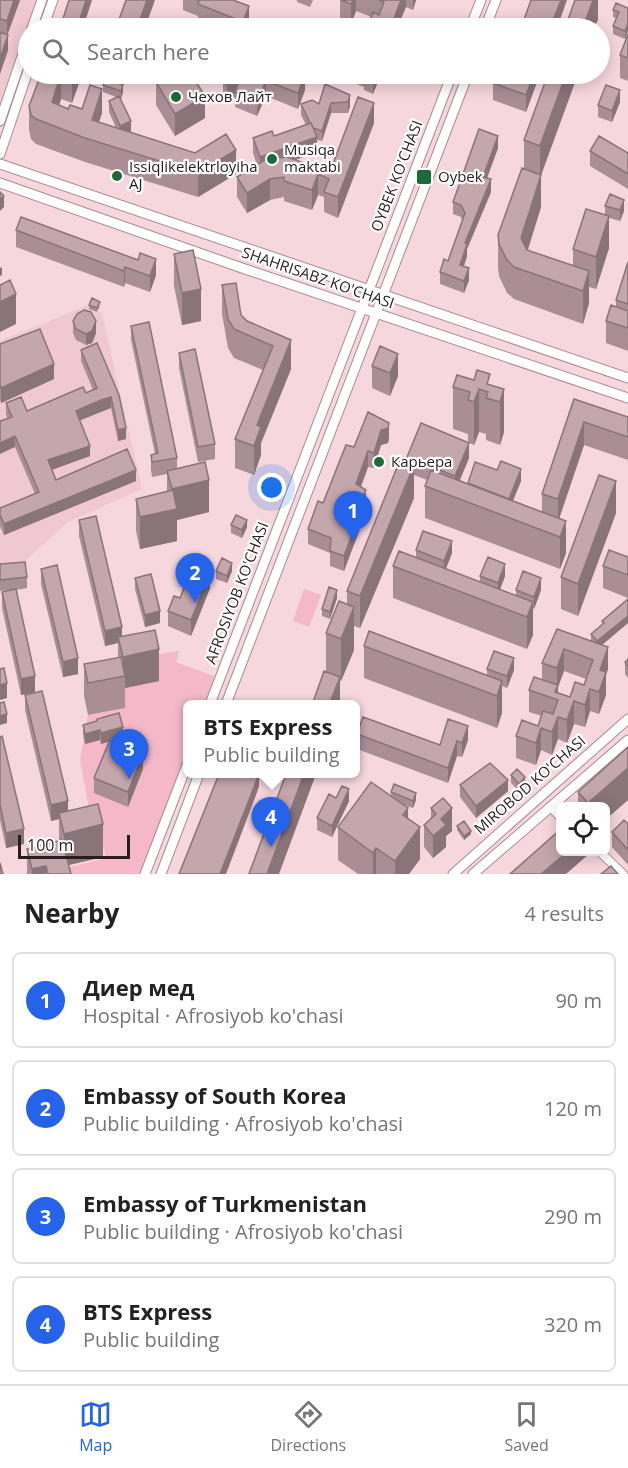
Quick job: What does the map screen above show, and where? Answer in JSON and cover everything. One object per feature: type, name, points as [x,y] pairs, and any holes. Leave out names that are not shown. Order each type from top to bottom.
[{"type":"main road","points":[[36,18],[42,0]]},
{"type":"main road","points":[[46,18],[52,0]]},
{"type":"main road","points":[[474,18],[481,0]]},
{"type":"main road","points":[[489,18],[496,0]]},
{"type":"main road","points":[[0,122],[18,69]]},
{"type":"main road","points":[[0,154],[24,84]]},
{"type":"main road","name":"OYBEK KO'CHASI","points":[[369,290],[448,84]]},
{"type":"main road","name":"OYBEK KO'CHASI","points":[[383,294],[464,84]]},
{"type":"main road","name":"SHAHRISABZ KO'CHASI","points":[[0,164],[628,378]]},
{"type":"main road","name":"SHAHRISABZ KO'CHASI","points":[[0,183],[376,314],[628,398]]},
{"type":"main road","name":"AFROSIYOB KO'CHASI","points":[[212,700],[369,290]]},
{"type":"main road","name":"AFROSIYOB KO'CHASI","points":[[228,700],[383,294]]},
{"type":"main road","name":"MIROBOD KO'CHASI","points":[[453,874],[628,719]]},
{"type":"main road","name":"MIROBOD KO'CHASI","points":[[473,874],[628,740]]},
{"type":"main road","points":[[145,874],[183,775]]},
{"type":"main road","points":[[161,874],[197,778]]},
{"type":"street","points":[[551,807],[556,812]]},
{"type":"street","points":[[604,856],[623,874]]},
{"type":"shaded area","points":[[0,0],[37,0],[31,18],[18,18],[18,55],[0,108]]},
{"type":"shaded area","points":[[86,306],[102,314],[142,489],[68,522],[27,559],[25,573],[0,591],[0,341]]},
{"type":"shaded area","points":[[304,589],[321,595],[309,627],[293,621]]},
{"type":"shaded area","points":[[179,651],[176,662],[216,677],[207,700],[183,700],[183,763],[140,874],[67,874],[66,868],[106,858],[99,828],[91,819],[80,760],[88,715],[125,708],[123,689],[155,655]]},
{"type":"building","points":[[0,0],[14,0],[7,21],[0,19]]},
{"type":"building","points":[[69,0],[86,0],[80,18],[63,18]]},
{"type":"building","points":[[126,0],[147,0],[141,18],[120,18]]},
{"type":"building","points":[[197,0],[233,0],[249,6],[244,18],[233,18],[198,4]]},
{"type":"building","points":[[341,0],[353,0],[351,4]]},
{"type":"building","points":[[379,0],[401,0],[394,18],[371,18],[373,12],[379,15],[384,2]]},
{"type":"building","points":[[531,0],[561,0],[554,18],[525,18]]},
{"type":"building","points":[[575,0],[593,0],[587,18],[569,18]]},
{"type":"building","points":[[616,3],[628,8],[628,23],[625,31],[613,26],[619,12],[613,10]]},
{"type":"building","points":[[0,32],[8,35],[0,59]]},
{"type":"building","points":[[628,34],[628,58],[620,55]]},
{"type":"building","points":[[37,84],[58,84],[52,102],[68,109],[70,105],[82,109],[90,85],[102,89],[92,120],[195,153],[226,134],[236,150],[198,173],[85,138],[36,119],[31,115],[29,106]]},
{"type":"building","points":[[120,84],[123,85],[121,91],[103,85]]},
{"type":"building","points":[[157,84],[197,84],[205,96],[175,114]]},
{"type":"building","points":[[238,84],[265,84],[257,101],[235,92]]},
{"type":"building","points":[[274,84],[301,84],[298,93]]},
{"type":"building","points":[[325,84],[350,95],[348,102],[331,103],[322,131],[313,128],[301,104],[312,100],[319,104]]},
{"type":"building","points":[[496,84],[530,84],[526,95]]},
{"type":"building","points":[[544,84],[562,84],[540,146],[524,140]]},
{"type":"building","points":[[606,85],[620,90],[612,111],[598,105]]},
{"type":"building","points":[[119,96],[131,121],[120,126],[109,101]]},
{"type":"building","points":[[358,97],[374,103],[338,197],[324,192],[329,179],[318,174],[312,190],[284,181],[284,177],[270,179],[247,193],[237,177],[265,160],[287,157],[330,172]]},
{"type":"building","points":[[311,123],[317,137],[260,157],[253,138],[272,131],[274,136]]},
{"type":"building","points":[[479,129],[498,136],[483,177],[491,179],[465,243],[467,244],[460,265],[469,268],[464,281],[440,272],[444,259],[448,261],[465,213],[461,205],[453,202]]},
{"type":"building","points":[[599,136],[628,153],[628,174],[590,151]]},
{"type":"building","points":[[522,168],[541,175],[521,238],[527,250],[589,271],[583,291],[514,267],[507,260],[499,244],[498,235]]},
{"type":"building","points":[[610,194],[624,200],[620,210],[605,206]]},
{"type":"building","points":[[586,209],[609,216],[596,257],[573,249]]},
{"type":"building","points":[[21,217],[138,260],[140,253],[156,259],[150,276],[125,267],[124,271],[16,230]]},
{"type":"building","points":[[193,250],[201,289],[182,293],[174,254]]},
{"type":"building","points":[[628,262],[628,304],[616,300]]},
{"type":"building","points":[[10,280],[16,294],[0,302],[0,285]]},
{"type":"building","points":[[236,283],[241,315],[247,321],[291,340],[257,425],[261,427],[254,446],[235,439],[273,346],[234,329],[228,319],[222,285]]},
{"type":"building","points":[[92,298],[100,302],[97,308],[89,305]]},
{"type":"building","points":[[611,305],[628,311],[628,328],[606,321]]},
{"type":"building","points":[[84,310],[91,312],[96,321],[92,331],[86,334],[76,329],[73,321],[77,314]]},
{"type":"building","points":[[149,322],[177,458],[152,462],[151,455],[158,453],[131,326]]},
{"type":"building","points":[[40,329],[54,364],[1,388],[0,344]]},
{"type":"building","points":[[97,343],[119,395],[126,428],[118,430],[111,397],[101,400],[76,411],[90,446],[48,460],[56,480],[127,449],[136,470],[4,524],[0,508],[39,492],[15,436],[0,443],[0,421],[12,417],[6,403],[21,397],[27,411],[83,387],[86,393],[97,388],[81,350]]},
{"type":"building","points":[[380,346],[398,354],[390,373],[372,366]]},
{"type":"building","points":[[195,349],[215,444],[198,447],[179,353]]},
{"type":"building","points":[[477,370],[490,374],[487,384],[504,389],[500,402],[486,398],[488,392],[479,389],[474,402],[468,400],[470,392],[453,387],[457,375],[474,380]]},
{"type":"building","points":[[574,399],[628,417],[628,437],[584,422],[558,499],[542,494]]},
{"type":"building","points":[[368,412],[389,423],[388,428],[381,430],[374,453],[368,451],[356,484],[366,490],[353,514],[359,516],[344,556],[330,551],[331,538],[308,529],[318,501],[323,503],[346,445],[354,447]]},
{"type":"building","points":[[421,423],[469,443],[455,476],[407,457]]},
{"type":"building","points":[[400,460],[414,465],[360,596],[347,591]]},
{"type":"building","points":[[501,461],[521,469],[509,499],[468,483],[475,462],[497,470]]},
{"type":"building","points":[[205,462],[209,480],[172,489],[167,471]]},
{"type":"building","points":[[431,470],[566,521],[560,537],[425,486]]},
{"type":"building","points":[[599,475],[616,481],[578,584],[561,577]]},
{"type":"building","points":[[173,490],[177,509],[140,517],[136,499]]},
{"type":"building","points":[[236,515],[247,520],[242,530],[231,525]]},
{"type":"building","points":[[96,516],[122,627],[105,631],[79,520]]},
{"type":"building","points":[[423,531],[452,541],[444,561],[416,550]]},
{"type":"building","points":[[609,550],[628,557],[628,575],[603,566]]},
{"type":"building","points":[[399,551],[533,602],[527,617],[393,566]]},
{"type":"building","points":[[488,557],[505,564],[498,583],[480,576]]},
{"type":"building","points":[[222,558],[232,563],[227,576],[216,571]]},
{"type":"building","points":[[25,562],[27,577],[0,580],[0,564]]},
{"type":"building","points":[[57,565],[78,658],[63,662],[41,569]]},
{"type":"building","points":[[193,566],[210,573],[191,620],[168,611],[174,596],[180,598]]},
{"type":"building","points":[[523,571],[541,578],[534,597],[516,590]]},
{"type":"building","points":[[151,574],[160,611],[145,615],[135,578]]},
{"type":"building","points":[[329,587],[337,590],[330,612],[322,609]]},
{"type":"building","points":[[16,589],[35,676],[21,679],[2,592]]},
{"type":"building","points":[[628,599],[628,616],[597,641],[591,634],[604,623],[602,621]]},
{"type":"building","points":[[339,601],[354,607],[341,639],[326,633]]},
{"type":"building","points":[[557,629],[608,647],[600,670],[606,672],[599,692],[590,689],[585,705],[574,701],[567,720],[558,717],[552,732],[541,728],[536,743],[516,736],[522,720],[538,726],[543,711],[553,714],[558,700],[529,690],[534,677],[558,685],[555,692],[570,697],[575,682],[584,685],[593,660],[564,649],[557,668],[542,663]]},
{"type":"building","points":[[155,630],[159,649],[123,657],[118,637]]},
{"type":"building","points":[[369,631],[502,681],[497,696],[364,646]]},
{"type":"building","points":[[494,651],[514,658],[507,676],[487,669]]},
{"type":"building","points":[[121,657],[125,676],[88,683],[84,664]]},
{"type":"building","points":[[4,668],[7,683],[0,685],[0,669]]},
{"type":"building","points":[[324,671],[340,677],[331,700],[314,700]]},
{"type":"building","points":[[42,691],[68,801],[51,805],[25,695]]},
{"type":"building","points":[[4,702],[7,714],[0,716],[0,703]]},
{"type":"building","points":[[119,713],[123,727],[101,733],[100,730],[85,734],[83,725]]},
{"type":"building","points":[[363,717],[440,745],[448,719],[468,726],[462,743],[457,741],[448,768],[360,735]]},
{"type":"building","points":[[2,736],[24,829],[6,833],[0,805],[0,737]]},
{"type":"building","points":[[110,740],[143,754],[128,792],[94,778]]},
{"type":"building","points":[[628,747],[628,768],[589,802],[578,792]]},
{"type":"building","points":[[490,763],[508,780],[476,806],[460,785]]},
{"type":"building","points":[[517,769],[525,777],[519,784],[511,775]]},
{"type":"building","points":[[217,778],[257,778],[220,874],[179,874]]},
{"type":"building","points":[[285,778],[303,778],[267,874],[249,874]]},
{"type":"building","points":[[371,782],[408,808],[403,815],[420,827],[395,861],[376,848],[373,853],[338,827]]},
{"type":"building","points":[[394,784],[416,793],[413,801],[391,792]]},
{"type":"building","points":[[342,786],[349,789],[332,826],[317,818],[329,794],[336,798]]},
{"type":"building","points":[[443,798],[452,808],[441,819],[446,825],[433,836],[424,825],[436,814],[431,808]]},
{"type":"building","points":[[98,804],[103,824],[64,834],[59,813]]},
{"type":"building","points":[[624,820],[628,824],[628,850],[612,832]]},
{"type":"building","points":[[464,821],[471,831],[464,836],[457,826]]},
{"type":"building","points":[[556,833],[556,856],[562,856],[541,874],[510,874]]},
{"type":"building","points":[[62,840],[71,874],[48,874],[46,866],[32,869],[27,849]]},
{"type":"building","points":[[611,866],[618,874],[601,874]]},
{"type":"place","name":"Чехов Лайт","points":[[176,97]]},
{"type":"place","name":"Musiqa maktabi","points":[[272,159]]},
{"type":"place","name":"Issiqlikelektrloyiha AJ","points":[[117,176]]},
{"type":"place","name":"Oybek","points":[[424,177]]},
{"type":"place","name":"Карьера","points":[[379,462]]},
{"type":"place","name":"Диер мед","points":[[353,541]]},
{"type":"place","name":"Embassy of South Korea","points":[[195,603]]},
{"type":"place","name":"Embassy of Turkmenistan","points":[[129,779]]},
{"type":"place","name":"BTS Express","points":[[271,847]]}]
